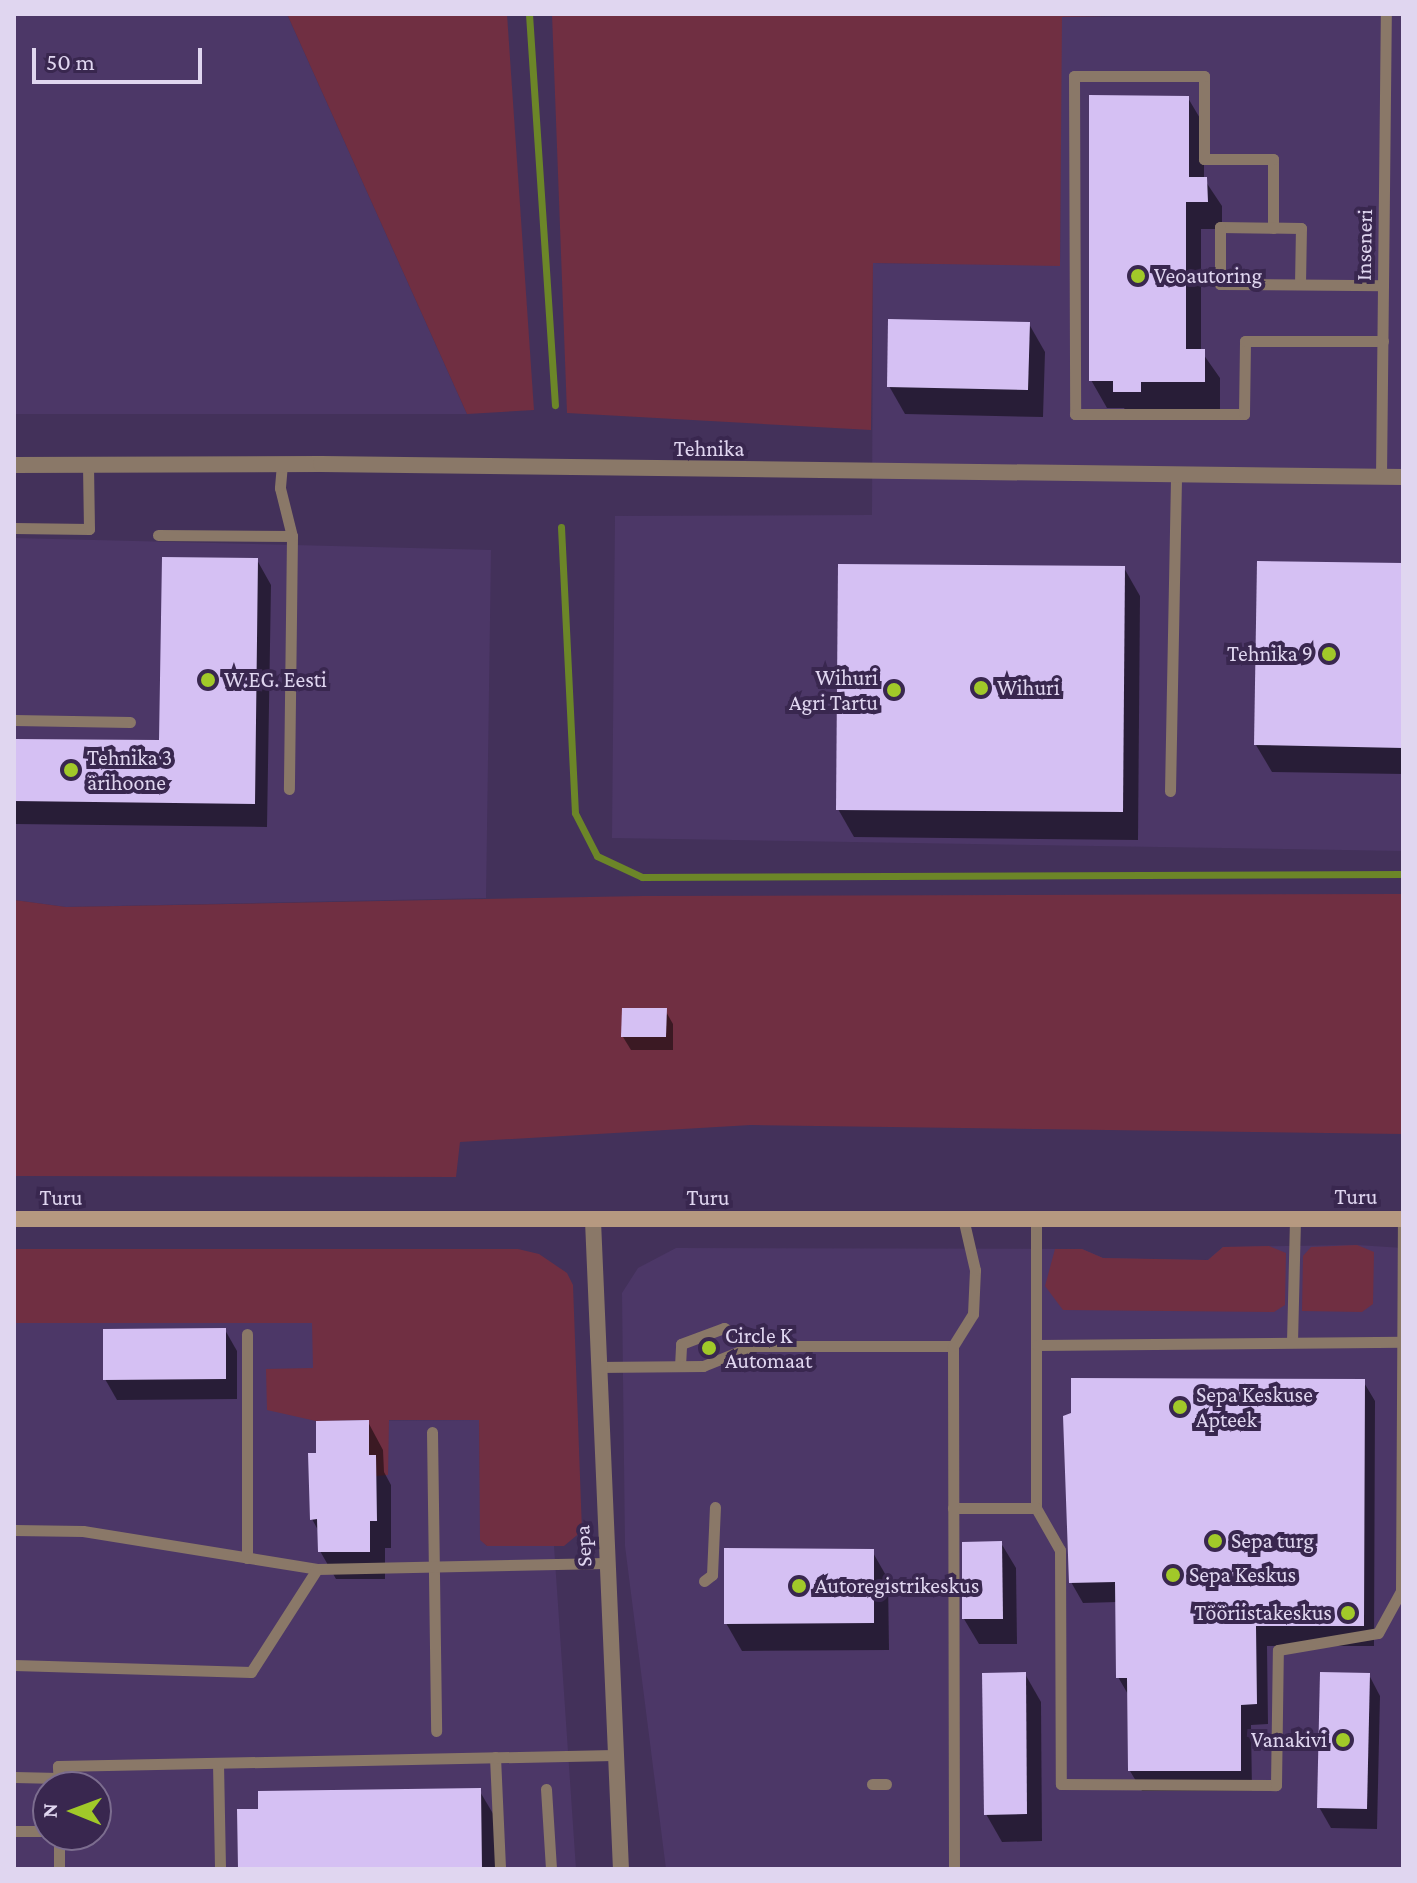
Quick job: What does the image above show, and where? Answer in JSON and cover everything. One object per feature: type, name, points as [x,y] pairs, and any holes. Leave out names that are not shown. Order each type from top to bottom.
[{"type":"main road","name":"Turu","points":[[14,1219],[1403,1219]]},
{"type":"street","name":"Tehnika","points":[[14,465],[282,464],[1403,477]]},
{"type":"street","name":"Sepa","points":[[593,1221],[621,1869]]},
{"type":"lane","name":"Inseneri","points":[[1381,477],[1386,14]]},
{"type":"lane","points":[[1273,228],[1273,159],[1204,159],[1204,76],[1074,76],[1075,414],[1244,414],[1245,341],[1383,341]]},
{"type":"lane","points":[[1300,284],[1301,228],[1220,227],[1220,284],[1383,285]]},
{"type":"lane","points":[[282,464],[280,488],[292,536],[289,789]]},
{"type":"lane","points":[[14,528],[89,529],[88,465]]},
{"type":"lane","points":[[1170,791],[1176,475]]},
{"type":"lane","points":[[158,535],[292,536]]},
{"type":"lane","points":[[14,720],[130,722]]},
{"type":"lane","points":[[1036,1217],[1036,1508],[1060,1550],[1061,1784],[1276,1785],[1278,1650],[1378,1633],[1402,1591],[1403,1219]]},
{"type":"lane","points":[[954,1869],[953,1346],[973,1314],[975,1270],[963,1218]]},
{"type":"lane","points":[[1292,1342],[1295,1220]]},
{"type":"lane","points":[[680,1366],[681,1344],[724,1328],[753,1346]]},
{"type":"lane","points":[[247,1334],[247,1558]]},
{"type":"lane","points":[[1037,1345],[1403,1342]]},
{"type":"lane","points":[[597,1367],[703,1366],[753,1346],[953,1346]]},
{"type":"lane","points":[[432,1432],[436,1731]]},
{"type":"lane","points":[[704,1581],[712,1575],[715,1507]]},
{"type":"lane","points":[[953,1508],[1036,1508]]},
{"type":"lane","points":[[14,1530],[83,1531],[317,1569],[606,1563]]},
{"type":"lane","points":[[14,1665],[251,1672],[317,1569]]},
{"type":"lane","points":[[58,1771],[58,1766],[614,1755]]},
{"type":"lane","points":[[495,1757],[500,1869]]},
{"type":"lane","points":[[218,1763],[220,1869]]},
{"type":"lane","points":[[872,1784],[886,1784]]},
{"type":"lane","points":[[546,1789],[551,1869]]},
{"type":"shaded area","points":[[14,14],[287,14],[467,414],[14,414]]},
{"type":"shaded area","points":[[287,14],[507,14],[534,410],[467,414]]},
{"type":"shaded area","points":[[552,14],[1194,14],[1062,17],[1060,266],[873,263],[871,430],[567,413]]},
{"type":"shaded area","points":[[1403,14],[1403,851],[612,838],[615,516],[872,515],[873,263],[1060,265],[1061,17]]},
{"type":"shaded area","points":[[14,538],[491,550],[486,898],[66,907],[14,900]]},
{"type":"shaded area","points":[[1403,894],[1403,1134],[751,1125],[460,1142],[456,1177],[14,1176],[14,900],[66,907],[644,896]]},
{"type":"shaded area","points":[[1357,1245],[1403,1248],[1403,1869],[666,1869],[625,1546],[622,1293],[638,1268],[676,1248],[1082,1249],[1103,1258],[1208,1260],[1223,1247]]},
{"type":"shaded area","points":[[1357,1245],[1374,1252],[1373,1304],[1362,1312],[1302,1311],[1303,1256],[1311,1247]]},
{"type":"shaded area","points":[[1269,1246],[1286,1253],[1285,1305],[1274,1312],[1063,1310],[1045,1286],[1055,1249],[1082,1249],[1103,1258],[1208,1260],[1223,1247]]},
{"type":"shaded area","points":[[14,1249],[518,1249],[539,1254],[567,1273],[573,1285],[582,1531],[564,1546],[487,1546],[480,1540],[479,1420],[389,1420],[388,1475],[376,1476],[376,1455],[369,1455],[368,1420],[316,1421],[267,1410],[266,1369],[313,1368],[312,1323],[14,1323]]},
{"type":"shaded area","points":[[14,1323],[313,1323],[316,1421],[479,1420],[481,1540],[487,1546],[554,1546],[576,1869],[14,1869]]},
{"type":"building","name":"Veoautoring","points":[[1089,95],[1189,96],[1189,177],[1207,177],[1208,202],[1186,202],[1186,349],[1205,349],[1205,382],[1141,382],[1141,392],[1113,392],[1113,381],[1089,381]]},
{"type":"building","points":[[888,319],[1030,322],[1028,390],[887,387]]},
{"type":"building","name":"W.EG. Eesti","points":[[162,557],[258,558],[255,804],[14,801],[14,739],[159,740]]},
{"type":"building","name":"Tehnika 9","points":[[1257,561],[1403,563],[1403,748],[1254,745]]},
{"type":"building","name":"Wihuri","points":[[838,564],[1125,566],[1123,812],[836,810]]},
{"type":"building","points":[[622,1008],[667,1008],[666,1037],[621,1037]]},
{"type":"building","points":[[226,1328],[226,1379],[103,1380],[103,1329]]},
{"type":"building","points":[[1071,1378],[1365,1379],[1364,1626],[1256,1626],[1257,1704],[1241,1705],[1241,1771],[1128,1771],[1127,1678],[1116,1678],[1115,1582],[1069,1583],[1063,1416],[1071,1413]]},
{"type":"building","points":[[369,1420],[369,1455],[376,1455],[377,1521],[370,1521],[370,1552],[318,1552],[317,1519],[310,1520],[308,1453],[316,1453],[316,1421]]},
{"type":"building","points":[[1002,1541],[1003,1619],[962,1619],[962,1542]]},
{"type":"building","name":"Autoregistrikeskus","points":[[724,1548],[874,1549],[874,1623],[724,1624]]},
{"type":"building","points":[[1026,1672],[1027,1814],[984,1815],[982,1673]]},
{"type":"building","name":"Vanakivi","points":[[1320,1672],[1370,1673],[1367,1809],[1317,1808]]},
{"type":"building","points":[[481,1788],[482,1869],[238,1869],[237,1809],[258,1809],[258,1791]]},
{"type":"waterway","points":[[529,14],[555,405]]},
{"type":"waterway","points":[[561,527],[575,813],[597,856],[642,877],[1403,874]]},
{"type":"place","name":"Veoautoring","points":[[1138,276]]},
{"type":"place","name":"Tehnika 9","points":[[1329,654]]},
{"type":"place","name":"W.EG. Eesti","points":[[208,680]]},
{"type":"place","name":"Wihuri","points":[[981,688]]},
{"type":"place","name":"Wihuri Agri Tartu","points":[[894,690]]},
{"type":"place","name":"Tehnika 3 ärihoone","points":[[71,770]]},
{"type":"place","name":"Circle K Automaat","points":[[709,1348]]},
{"type":"place","name":"Sepa Keskuse Apteek","points":[[1180,1407]]},
{"type":"place","name":"Sepa turg","points":[[1215,1541]]},
{"type":"place","name":"Sepa Keskus","points":[[1173,1575]]},
{"type":"place","name":"Autoregistrikeskus","points":[[799,1586]]},
{"type":"place","name":"Tööriistakeskus","points":[[1348,1613]]},
{"type":"place","name":"Vanakivi","points":[[1343,1740]]}]
